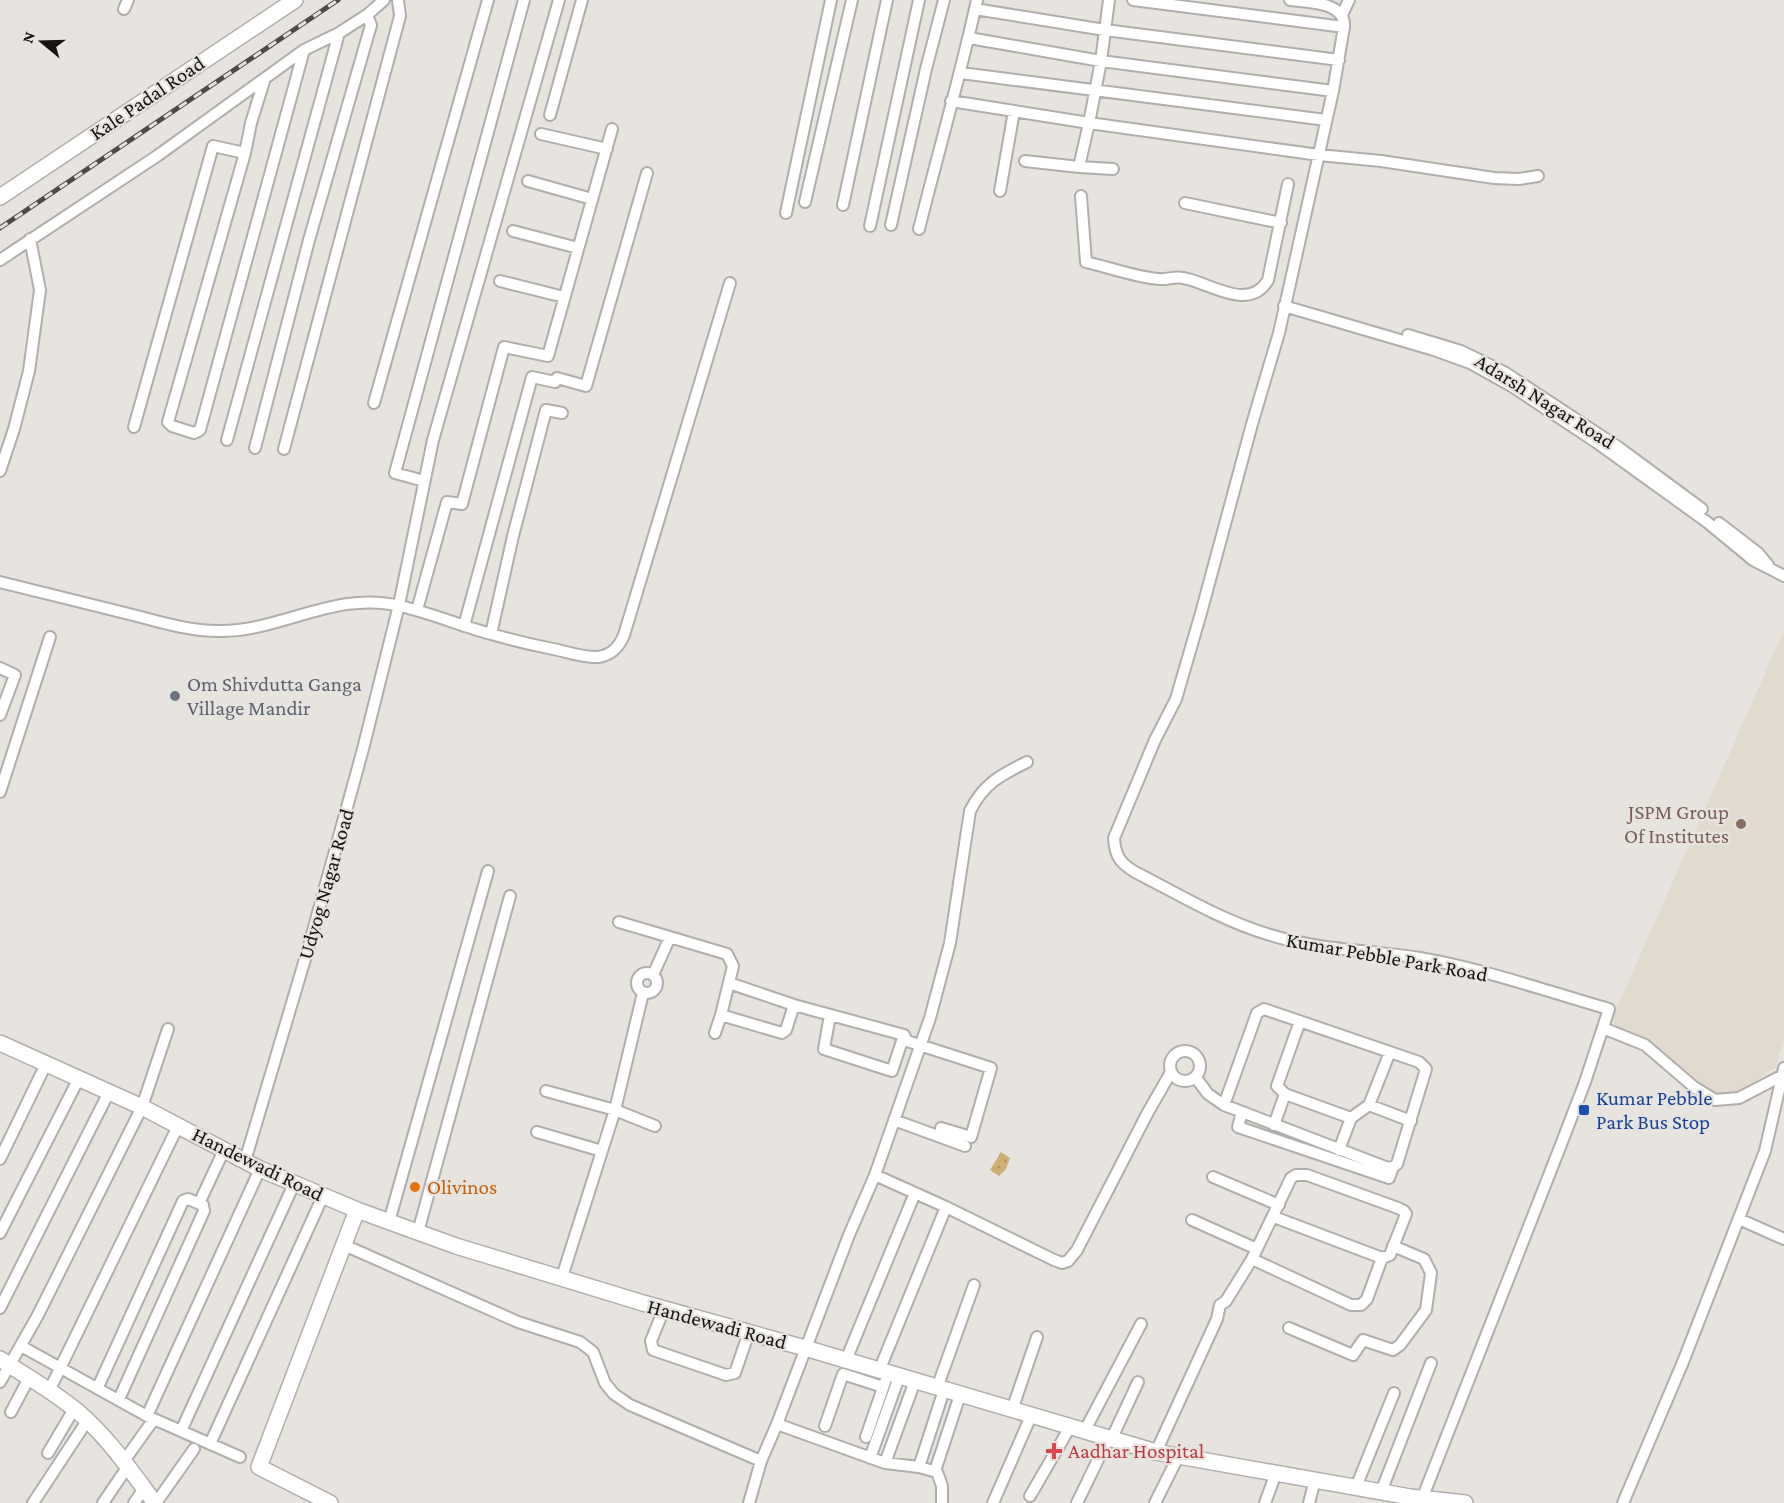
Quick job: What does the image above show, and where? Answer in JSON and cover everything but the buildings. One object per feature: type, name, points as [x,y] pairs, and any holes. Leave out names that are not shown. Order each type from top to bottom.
[{"type":"main road","name":"Kale Padal Road","points":[[0,197],[295,0]]},
{"type":"main road","name":"Handewadi Road","points":[[0,1043],[142,1107],[260,1169],[357,1210],[418,1232],[664,1309],[846,1360],[880,1376],[915,1381],[1156,1452],[1356,1487],[1413,1500],[1466,1503]]},
{"type":"main road","points":[[330,1503],[259,1467],[357,1210]]},
{"type":"main road","points":[[5,1362],[49,1391],[87,1421],[126,1463],[155,1503]]},
{"type":"street","points":[[0,260],[157,156],[303,50],[339,33],[367,15],[384,0]]},
{"type":"street","points":[[284,449],[400,16],[399,0]]},
{"type":"street","points":[[374,403],[488,0]]},
{"type":"street","points":[[424,481],[395,473],[524,0]]},
{"type":"street","name":"Udyog Nagar Road","points":[[245,1161],[308,949],[363,748],[399,605],[436,429],[558,0]]},
{"type":"street","points":[[550,115],[582,0]]},
{"type":"street","points":[[786,213],[831,0]]},
{"type":"street","points":[[806,202],[852,0]]},
{"type":"street","points":[[843,205],[887,0]]},
{"type":"street","points":[[870,226],[919,0]]},
{"type":"street","points":[[891,225],[944,0]]},
{"type":"street","points":[[1079,167],[1096,90],[1109,0]]},
{"type":"street","points":[[1133,0],[1344,27]]},
{"type":"street","points":[[1285,303],[1333,91],[1345,21],[1342,15],[1331,8],[1290,0]]},
{"type":"street","points":[[1342,15],[1349,0]]},
{"type":"street","points":[[919,229],[951,101],[961,73],[976,4],[1105,30],[1339,60]]},
{"type":"street","points":[[255,448],[309,240],[371,25],[367,15]]},
{"type":"street","points":[[227,440],[339,33]]},
{"type":"street","points":[[969,38],[1101,61],[1333,91]]},
{"type":"street","points":[[265,77],[168,422],[171,426],[194,433],[200,430],[303,50]]},
{"type":"street","points":[[961,73],[1326,120]]},
{"type":"street","points":[[951,101],[1089,123],[1494,178],[1519,179],[1538,176]]},
{"type":"street","points":[[1000,190],[1014,111]]},
{"type":"street","points":[[417,610],[447,502],[462,504],[504,347],[548,356],[612,129]]},
{"type":"street","points":[[541,134],[607,149]]},
{"type":"street","points":[[134,427],[213,146],[245,153]]},
{"type":"street","points":[[1025,161],[1113,170]]},
{"type":"street","points":[[464,626],[532,377],[555,382],[557,378],[586,386],[647,173]]},
{"type":"street","points":[[528,181],[592,199]]},
{"type":"street","points":[[1081,196],[1086,262],[1160,279],[1182,277],[1223,292],[1245,295],[1255,294],[1268,280],[1288,184]]},
{"type":"street","points":[[1185,203],[1281,223]]},
{"type":"street","points":[[513,231],[578,248]]},
{"type":"street","points":[[1278,237],[1298,241]]},
{"type":"street","points":[[0,471],[29,371],[40,290],[30,239]]},
{"type":"street","points":[[500,281],[564,297]]},
{"type":"street","points":[[0,582],[180,627],[215,632],[246,631],[347,602],[364,601],[399,605],[491,634],[585,656],[607,655],[620,645],[730,283]]},
{"type":"street","name":"Adarsh Nagar Road","points":[[1285,303],[1445,345],[1504,372],[1627,453],[1758,553],[1770,568],[1784,576]]},
{"type":"street","name":"Kumar Pebble Park Road","points":[[1285,303],[1176,699],[1155,740],[1114,838],[1117,858],[1122,864],[1232,920],[1265,934],[1313,946],[1418,958],[1459,966],[1609,1010],[1603,1028]]},
{"type":"street","points":[[491,634],[513,536],[546,410],[562,413]]},
{"type":"street","points":[[0,792],[50,637]]},
{"type":"street","points":[[0,668],[15,675],[0,715]]},
{"type":"street","points":[[749,1503],[761,1461],[849,1234],[875,1175],[920,1046],[950,943],[970,811],[985,787],[998,777],[1028,762]]},
{"type":"street","points":[[389,1222],[488,872]]},
{"type":"street","points":[[418,1232],[510,896]]},
{"type":"street","points":[[620,922],[726,954],[733,966],[716,1033]]},
{"type":"street","points":[[562,1277],[615,1110],[643,993],[652,992],[657,987],[657,980],[653,975],[670,937]]},
{"type":"street","points":[[729,983],[794,1005],[904,1035],[907,1041],[920,1046],[991,1068],[971,1137],[941,1128]]},
{"type":"street","points":[[722,1015],[782,1033],[786,1030],[794,1005]]},
{"type":"street","points":[[1224,1104],[1257,1013],[1264,1009],[1419,1062],[1426,1069],[1411,1121],[1389,1178],[1238,1126],[1242,1112]]},
{"type":"street","points":[[830,1015],[824,1049],[892,1071],[904,1035]]},
{"type":"street","points":[[1300,1021],[1277,1086],[1285,1094],[1351,1118]]},
{"type":"street","points":[[1413,1500],[1562,1142],[1603,1028],[1645,1045],[1694,1087],[1715,1100],[1739,1098],[1783,1072]]},
{"type":"street","points":[[0,1382],[5,1362],[21,1346],[38,1315],[142,1107],[168,1029]]},
{"type":"street","points":[[875,1175],[1049,1258],[1062,1263],[1068,1261],[1074,1256],[1171,1072],[1171,1060],[1174,1055],[1186,1050],[1197,1055],[1201,1067],[1196,1078],[1185,1082],[1174,1077],[1171,1072]]},
{"type":"street","points":[[1339,1150],[1351,1118],[1369,1105],[1390,1052]]},
{"type":"street","points":[[0,1159],[46,1064]]},
{"type":"street","points":[[1623,1503],[1683,1362],[1766,1151],[1783,1072]]},
{"type":"street","points":[[0,1233],[79,1078]]},
{"type":"street","points":[[1196,1078],[1208,1094],[1224,1104],[1383,1167],[1393,1167]]},
{"type":"street","points":[[546,1091],[615,1110],[655,1125]]},
{"type":"street","points":[[0,1308],[109,1092]]},
{"type":"street","points":[[1274,1125],[1285,1094]]},
{"type":"street","points":[[1369,1105],[1411,1121]]},
{"type":"street","points":[[894,1120],[964,1146]]},
{"type":"street","points":[[49,1391],[178,1126]]},
{"type":"street","points":[[537,1132],[602,1151]]},
{"type":"street","points":[[202,1197],[224,1150]]},
{"type":"street","points":[[103,1503],[151,1417],[260,1169]]},
{"type":"street","points":[[1156,1452],[1217,1319],[1220,1305],[1226,1301],[1255,1254],[1291,1178],[1301,1174],[1398,1208],[1406,1214],[1390,1255],[1382,1258],[1274,1217]]},
{"type":"street","points":[[1213,1177],[1279,1205]]},
{"type":"street","points":[[181,1431],[294,1184]]},
{"type":"street","points":[[846,1360],[915,1193]]},
{"type":"street","points":[[210,1444],[323,1196]]},
{"type":"street","points":[[98,1387],[183,1201],[188,1198],[203,1205],[204,1210],[119,1399]]},
{"type":"street","points":[[866,1437],[880,1376],[946,1207]]},
{"type":"street","points":[[1739,1219],[1784,1239]]},
{"type":"street","points":[[1192,1220],[1351,1305],[1361,1305],[1367,1299],[1382,1258]]},
{"type":"street","points":[[344,1245],[519,1322],[580,1342],[593,1352],[605,1383],[614,1394],[630,1406],[761,1461]]},
{"type":"street","points":[[1289,1328],[1353,1355],[1363,1341],[1394,1350],[1426,1310],[1431,1273],[1424,1259],[1394,1246]]},
{"type":"street","points":[[919,1467],[974,1285]]},
{"type":"street","points":[[664,1309],[651,1341],[653,1350],[726,1375],[735,1373],[749,1332]]},
{"type":"street","points":[[1030,1496],[1077,1430],[1141,1324]]},
{"type":"street","points":[[1012,1410],[1037,1336]]},
{"type":"street","points":[[21,1346],[151,1417],[240,1457]]},
{"type":"street","points":[[1381,1492],[1431,1363]]},
{"type":"street","points":[[825,1426],[843,1374],[880,1376]]},
{"type":"street","points":[[870,1458],[880,1376]]},
{"type":"street","points":[[11,1412],[29,1378]]},
{"type":"street","points":[[885,1463],[915,1381]]},
{"type":"street","points":[[1077,1503],[1138,1382]]},
{"type":"street","points":[[1356,1487],[1395,1393]]},
{"type":"street","points":[[942,1503],[942,1486],[935,1471],[960,1395]]},
{"type":"street","points":[[48,1453],[74,1409]]},
{"type":"street","points":[[993,1503],[1031,1416]]},
{"type":"street","points":[[33,1503],[87,1421]]},
{"type":"street","points":[[777,1424],[885,1463],[935,1471]]},
{"type":"street","points":[[155,1503],[194,1449]]},
{"type":"street","points":[[1155,1503],[1178,1457]]},
{"type":"street","points":[[1265,1503],[1276,1473]]},
{"type":"street","points":[[1309,1503],[1316,1480]]},
{"type":"street","points":[[134,1503],[144,1488]]},
{"type":"shaded area","name":"JSPM Group Of Institutes","points":[[1784,630],[1784,1039],[1776,1067],[1740,1091],[1714,1096],[1693,1081],[1649,1041],[1617,1029],[1612,1019]]},
{"type":"shaded area","points":[[1001,1152],[1010,1158],[1006,1169],[999,1176],[990,1170]]},
{"type":"railway","points":[[0,228],[338,0]]},
{"type":"place","name":"Om Shivdutta Ganga Village Mandir","points":[[175,696]]},
{"type":"place","name":"JSPM Group Of Institutes","points":[[1741,824]]},
{"type":"place","name":"Kumar Pebble Park Bus Stop","points":[[1584,1110]]},
{"type":"place","name":"Olivinos","points":[[415,1187]]},
{"type":"place","name":"Aadhar Hospital","points":[[1054,1451]]}]
